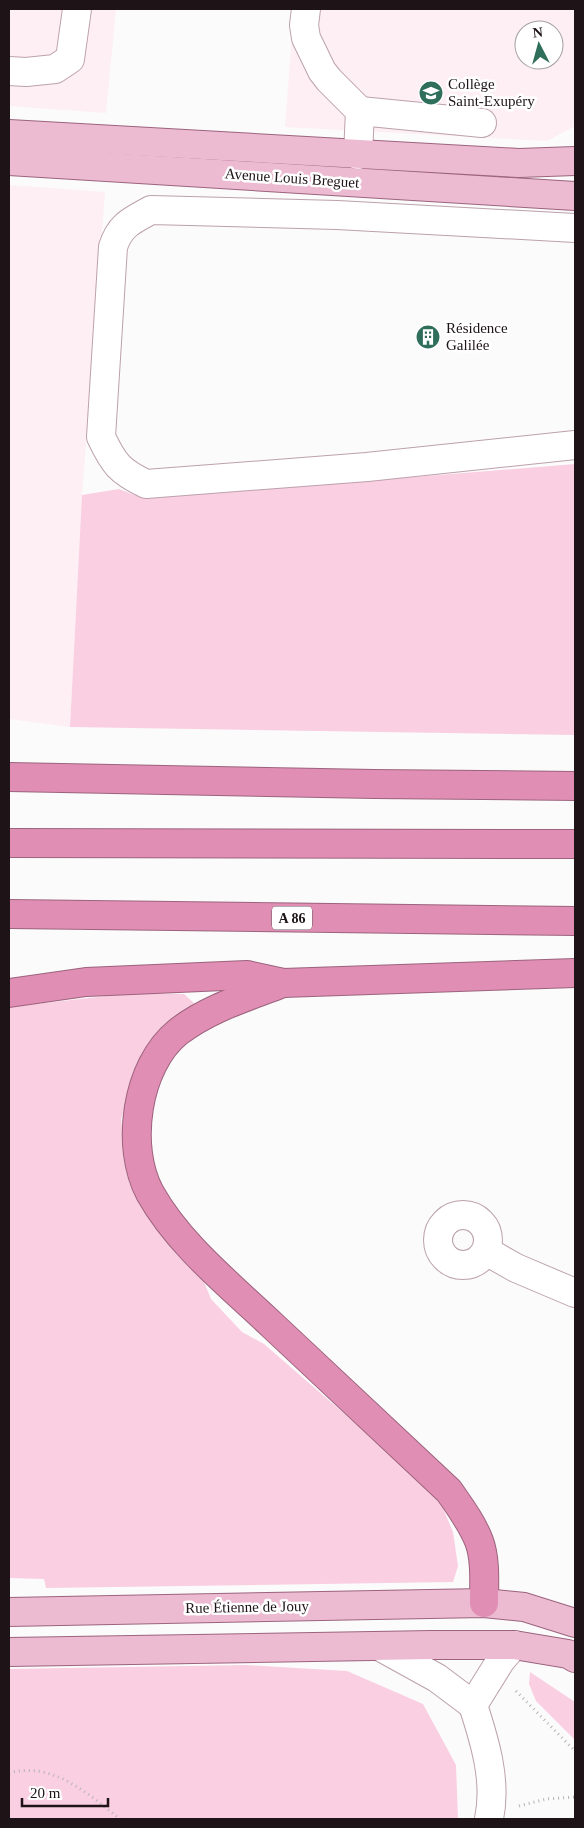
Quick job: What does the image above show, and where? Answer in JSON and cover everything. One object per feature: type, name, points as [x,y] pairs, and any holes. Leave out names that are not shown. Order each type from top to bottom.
[{"type":"highway","points":[[9,776],[374,784],[575,786]]},
{"type":"highway","points":[[9,843],[575,844]]},
{"type":"highway","name":"A 86","points":[[9,914],[575,921]]},
{"type":"highway","points":[[9,993],[86,982],[247,975],[283,983],[575,973]]},
{"type":"highway","points":[[283,983],[216,1008],[177,1033],[164,1048],[153,1065],[138,1105],[136,1126],[142,1171],[149,1191],[161,1210],[191,1247],[449,1490],[468,1518],[479,1542],[483,1559],[484,1603]]},
{"type":"main road","name":"Avenue Louis Breguet","points":[[9,134],[519,163],[575,160]]},
{"type":"main road","name":"Avenue Louis Breguet","points":[[9,160],[575,196]]},
{"type":"main road","name":"Rue Étienne de Jouy","points":[[9,1612],[484,1603],[524,1607],[575,1623]]},
{"type":"main road","points":[[432,1645],[466,1621],[484,1603]]},
{"type":"main road","points":[[9,1652],[514,1645],[568,1654],[575,1658]]},
{"type":"street","points":[[9,70],[26,72],[54,69],[70,60],[77,9]]},
{"type":"street","points":[[306,9],[304,25],[306,38],[322,70],[329,80],[360,111],[482,123]]},
{"type":"street","points":[[358,155],[360,111]]},
{"type":"street","points":[[338,215],[384,184]]},
{"type":"street","points":[[575,228],[338,215],[151,210],[130,221],[117,234],[112,248],[101,437],[112,460],[126,474],[146,484],[368,467],[575,445]]},
{"type":"street","points":[[486,1251],[516,1268],[575,1293]]},
{"type":"street","points":[[473,1705],[501,1660],[514,1645]]},
{"type":"street","points":[[379,1646],[437,1678],[473,1705],[491,1770],[492,1805],[488,1819]]},
{"type":"path","points":[[489,1678],[510,1684],[575,1751]]},
{"type":"path","points":[[9,1773],[19,1770],[39,1771],[61,1778],[82,1789],[120,1819]]},
{"type":"path","points":[[514,1808],[546,1799],[575,1797]]},
{"type":"shaded area","points":[[9,9],[116,9],[106,113],[9,106]]},
{"type":"shaded area","name":"Collège Saint-Exupéry","points":[[294,9],[575,9],[575,126],[547,141],[285,127]]},
{"type":"shaded area","points":[[9,185],[105,192],[82,495],[70,727],[9,719]]},
{"type":"shaded area","points":[[575,464],[575,735],[70,727],[82,495],[119,489],[134,495],[152,498]]},
{"type":"shaded area","points":[[133,993],[184,994],[195,1004],[148,1045],[121,1119],[129,1183],[202,1277],[211,1299],[242,1332],[264,1344],[437,1494],[453,1532],[458,1566],[453,1582],[46,1588],[44,1579],[9,1578],[9,1007]]},
{"type":"shaded area","points":[[246,1665],[347,1671],[423,1704],[456,1765],[458,1819],[9,1819],[9,1669]]},
{"type":"shaded area","points":[[530,1672],[575,1702],[575,1740],[536,1701],[529,1684]]},
{"type":"place","name":"Collège Saint-Exupéry","points":[[431,93]]},
{"type":"place","name":"Résidence Galilée","points":[[428,337]]}]
